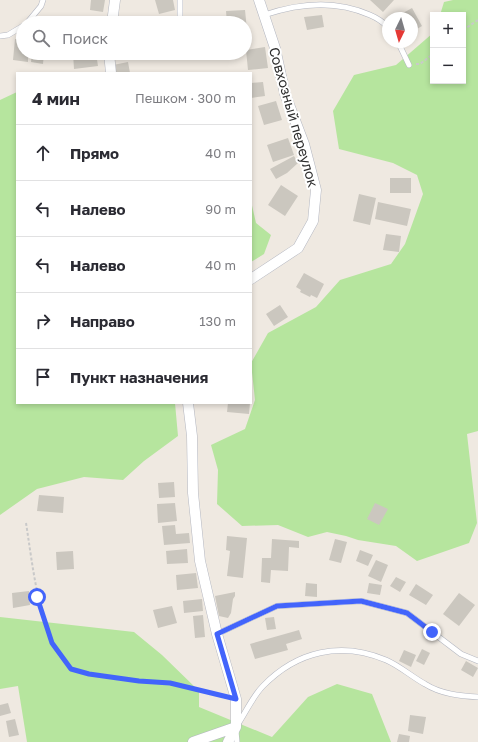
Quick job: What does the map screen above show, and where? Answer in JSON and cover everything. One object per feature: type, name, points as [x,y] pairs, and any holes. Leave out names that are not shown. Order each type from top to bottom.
[{"type":"street","points":[[113,16],[115,0]]},
{"type":"street","name":"Совхозный переулок","points":[[252,278],[298,248],[313,221],[316,190],[304,144],[285,94],[275,48],[259,0]]},
{"type":"street","points":[[110,60],[111,72]]},
{"type":"street","points":[[188,404],[192,436],[193,493],[200,561],[217,634],[236,699],[236,727],[228,742]]},
{"type":"street","points":[[193,742],[236,727]]},
{"type":"lane","points":[[33,16],[41,6],[43,0]]},
{"type":"lane","points":[[180,0],[180,16]]},
{"type":"lane","points":[[263,15],[289,7],[317,3],[341,3],[358,7],[382,23]]},
{"type":"lane","points":[[0,36],[8,35],[16,30]]},
{"type":"lane","points":[[401,48],[409,66]]},
{"type":"lane","points":[[217,634],[277,606],[361,601],[407,613],[461,654],[478,661]]},
{"type":"lane","points":[[237,742],[236,727],[263,686],[290,663],[314,654],[338,651],[366,654],[386,660],[426,685],[443,692],[478,697]]},
{"type":"path","points":[[466,28],[478,20]]},
{"type":"path","points":[[409,66],[420,64],[430,56]]},
{"type":"path","points":[[26,522],[37,597],[52,643],[71,669],[89,674],[132,680],[170,683],[236,699]]},
{"type":"green space","points":[[453,0],[478,0],[478,431],[467,434],[477,523],[469,543],[417,561],[396,546],[358,540],[327,532],[308,537],[278,525],[242,526],[217,504],[218,470],[211,445],[245,429],[255,400],[252,361],[268,333],[316,307],[340,280],[391,264],[405,244],[423,194],[417,175],[393,163],[339,149],[333,111],[354,75],[396,65],[416,48],[418,48],[418,46],[430,36],[430,84],[466,84],[466,12],[441,12],[444,2]]},
{"type":"green space","points":[[16,92],[16,404],[175,404],[178,436],[144,461],[123,480],[84,477],[37,489],[0,515],[0,100]]},
{"type":"green space","points":[[252,205],[256,223],[271,235],[264,254],[252,261]]},
{"type":"green space","points":[[0,617],[134,632],[162,655],[199,691],[199,707],[272,737],[308,697],[337,684],[372,694],[391,742],[27,742],[18,686],[0,689]]},
{"type":"building","points":[[91,0],[105,0],[103,12],[90,10]]},
{"type":"building","points":[[155,0],[173,0],[175,10],[159,14]]},
{"type":"building","points":[[370,0],[394,0],[383,12]]},
{"type":"building","points":[[412,8],[414,12],[405,12]]},
{"type":"building","points":[[245,10],[246,16],[226,16],[226,11]]},
{"type":"building","points":[[322,15],[324,27],[307,30],[304,17]]},
{"type":"building","points":[[418,19],[422,26],[418,28]]},
{"type":"building","points":[[15,39],[16,60],[28,60],[28,62],[13,60]]},
{"type":"building","points":[[265,47],[268,68],[248,70],[247,60],[252,60],[252,49]]},
{"type":"building","points":[[31,60],[43,60],[43,64],[31,62]]},
{"type":"building","points":[[73,60],[97,60],[98,66],[74,69]]},
{"type":"building","points":[[128,62],[130,72],[115,72],[113,65]]},
{"type":"building","points":[[263,82],[265,96],[252,98],[252,83]]},
{"type":"building","points":[[276,101],[282,120],[264,125],[258,106]]},
{"type":"building","points":[[288,138],[294,155],[273,162],[267,145]]},
{"type":"building","points":[[294,156],[298,163],[287,173],[276,179],[270,169]]},
{"type":"building","points":[[390,178],[411,178],[411,193],[390,193]]},
{"type":"building","points":[[281,185],[298,196],[285,216],[268,205]]},
{"type":"building","points":[[359,194],[376,198],[370,225],[353,221]]},
{"type":"building","points":[[378,202],[411,209],[407,226],[375,219]]},
{"type":"building","points":[[386,234],[401,236],[399,252],[383,250]]},
{"type":"building","points":[[304,273],[324,284],[317,298],[311,295],[310,297],[300,292],[301,290],[296,287]]},
{"type":"building","points":[[280,305],[288,317],[274,326],[266,314]]},
{"type":"building","points":[[228,404],[250,404],[249,414],[227,412]]},
{"type":"building","points":[[174,482],[175,497],[159,498],[158,483]]},
{"type":"building","points":[[39,495],[64,497],[63,513],[37,511]]},
{"type":"building","points":[[175,503],[177,521],[158,523],[157,504]]},
{"type":"building","points":[[375,503],[388,509],[379,525],[367,519]]},
{"type":"building","points":[[175,525],[176,534],[189,533],[190,543],[164,545],[162,526]]},
{"type":"building","points":[[227,536],[247,538],[243,578],[227,576],[230,551],[226,550]]},
{"type":"building","points":[[272,539],[299,541],[299,548],[289,547],[288,571],[271,570],[270,583],[261,582],[262,558],[271,558]]},
{"type":"building","points":[[335,539],[347,542],[341,563],[329,560]]},
{"type":"building","points":[[187,549],[188,563],[167,564],[166,551]]},
{"type":"building","points":[[360,550],[373,555],[368,566],[356,561]]},
{"type":"building","points":[[73,551],[74,569],[57,570],[56,552]]},
{"type":"building","points":[[376,560],[388,565],[381,582],[368,576]]},
{"type":"building","points":[[196,573],[198,588],[177,590],[176,575]]},
{"type":"building","points":[[396,577],[406,582],[400,592],[390,586]]},
{"type":"building","points":[[306,583],[317,584],[317,597],[305,596]]},
{"type":"building","points":[[369,583],[382,585],[380,595],[367,593]]},
{"type":"building","points":[[416,584],[433,595],[426,605],[409,595]]},
{"type":"building","points":[[29,591],[30,605],[13,608],[12,593]]},
{"type":"building","points":[[235,592],[231,613],[228,618],[219,616],[215,596]]},
{"type":"building","points":[[459,593],[475,605],[459,626],[443,614]]},
{"type":"building","points":[[202,599],[203,611],[184,613],[183,601]]},
{"type":"building","points":[[172,606],[177,623],[158,628],[153,610]]},
{"type":"building","points":[[203,615],[205,637],[195,638],[193,616]]},
{"type":"building","points":[[274,617],[276,629],[267,630],[265,618]]},
{"type":"building","points":[[299,630],[302,639],[286,644],[288,650],[255,659],[250,644]]},
{"type":"building","points":[[422,649],[430,653],[424,665],[416,661]]},
{"type":"building","points":[[404,650],[416,655],[411,667],[399,661]]},
{"type":"building","points":[[466,661],[478,668],[473,677],[461,670]]},
{"type":"building","points":[[8,703],[11,713],[0,716],[0,705]]},
{"type":"building","points":[[410,715],[426,717],[423,734],[408,731]]},
{"type":"building","points":[[15,719],[19,735],[9,737],[6,721]]},
{"type":"building","points":[[399,734],[410,736],[409,742],[397,742]]},
{"type":"route","points":[[37,597],[52,643],[64,662],[71,669],[89,674],[139,681],[170,683],[236,699],[217,634],[277,606],[315,605],[361,601],[407,613],[432,632]]}]
